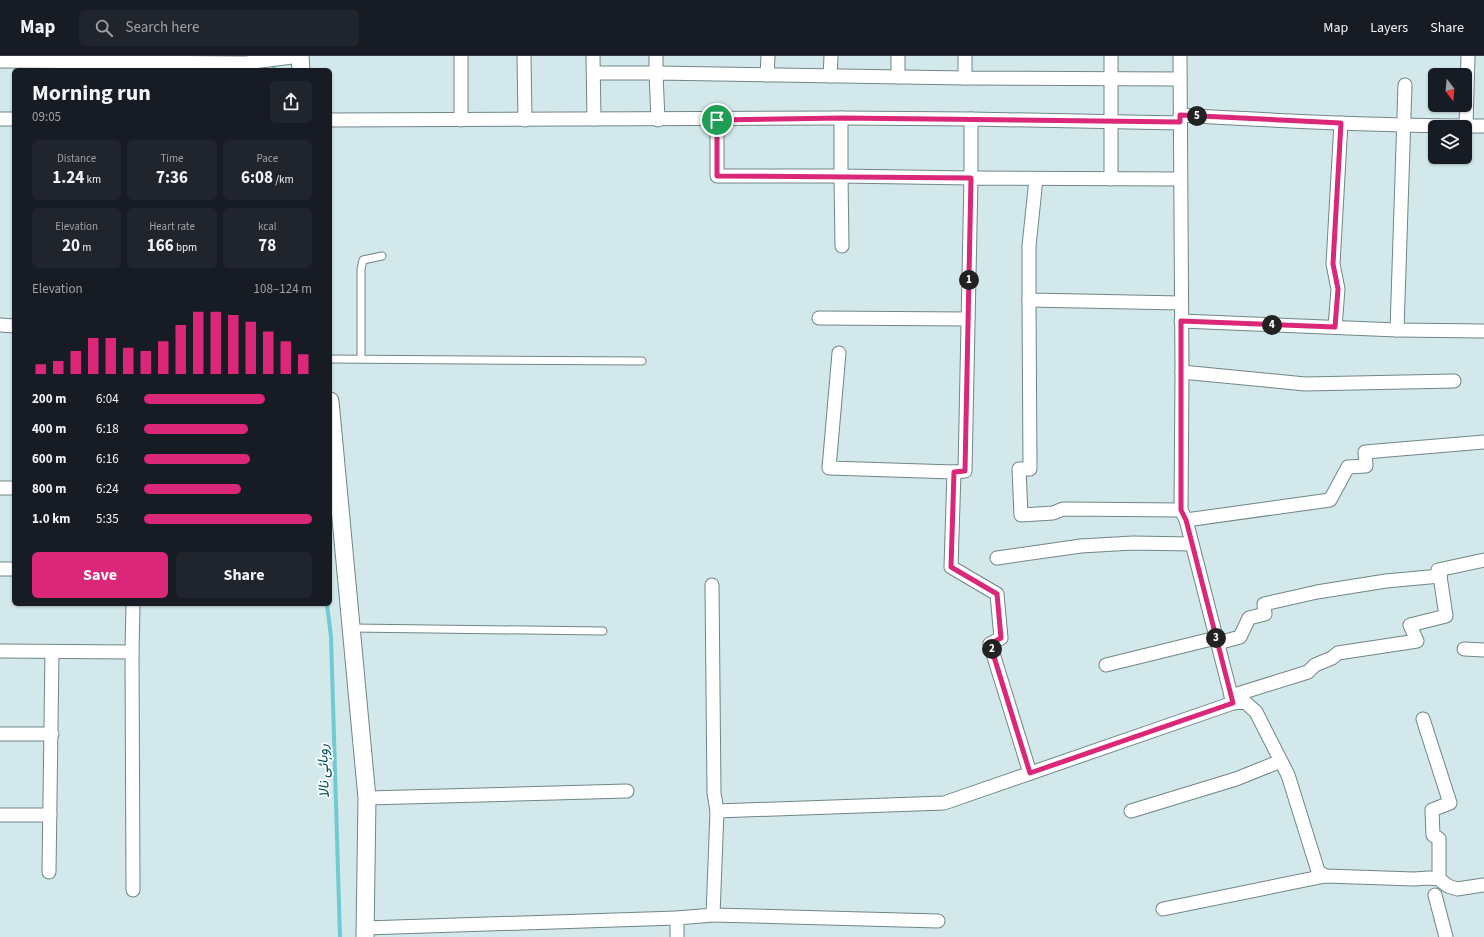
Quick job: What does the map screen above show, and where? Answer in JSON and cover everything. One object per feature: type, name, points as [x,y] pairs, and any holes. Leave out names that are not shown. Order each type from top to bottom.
[{"type":"street","points":[[461,120],[462,56]]},
{"type":"street","points":[[524,56],[524,120]]},
{"type":"street","points":[[593,56],[594,119]]},
{"type":"street","points":[[656,56],[658,120]]},
{"type":"street","points":[[767,75],[768,56]]},
{"type":"street","points":[[830,76],[831,56]]},
{"type":"street","points":[[898,56],[898,77]]},
{"type":"street","points":[[964,78],[965,56]]},
{"type":"street","points":[[1111,56],[1111,179]]},
{"type":"street","points":[[1180,56],[1181,321],[1184,515],[1232,700]]},
{"type":"street","points":[[1466,120],[1468,56]]},
{"type":"street","points":[[0,61],[14,66],[75,59],[129,66],[298,60]]},
{"type":"street","points":[[594,73],[964,78],[1180,79]]},
{"type":"street","points":[[1396,330],[1405,85]]},
{"type":"street","points":[[332,120],[717,120],[842,118],[1111,121],[1180,119],[1428,126]]},
{"type":"street","points":[[842,118],[842,246]]},
{"type":"street","points":[[0,119],[12,119]]},
{"type":"street","points":[[839,353],[829,468],[954,472],[965,471],[971,119]]},
{"type":"street","points":[[717,120],[717,176],[1180,180]]},
{"type":"street","points":[[1335,327],[1338,289],[1333,264],[1341,123]]},
{"type":"street","points":[[1472,126],[1484,126]]},
{"type":"street","points":[[1036,179],[1030,246],[1030,470],[1019,469],[1021,514],[1053,513],[1063,509],[1184,515],[1330,500],[1348,467],[1366,466],[1365,452],[1484,442]]},
{"type":"street","points":[[1029,300],[1181,303]]},
{"type":"street","points":[[819,318],[968,320]]},
{"type":"street","points":[[1181,321],[1484,332]]},
{"type":"street","points":[[0,325],[12,326]]},
{"type":"street","points":[[1182,372],[1305,384],[1454,381]]},
{"type":"street","points":[[332,433],[337,513],[352,628],[367,798],[365,932],[677,918],[713,915],[938,921]]},
{"type":"street","points":[[954,472],[951,567],[997,594],[1001,638],[990,644],[1030,773]]},
{"type":"street","points":[[0,488],[12,488]]},
{"type":"street","points":[[998,558],[1081,546],[1133,543],[1192,544]]},
{"type":"street","points":[[717,811],[944,803],[1308,672],[1315,665],[1332,658],[1338,653],[1417,641],[1410,625],[1446,616],[1438,570],[1484,560]]},
{"type":"street","points":[[0,569],[12,569]]},
{"type":"street","points":[[1106,665],[1217,640],[1240,637],[1249,618],[1265,614],[1264,604],[1317,592],[1386,581],[1440,576]]},
{"type":"street","points":[[712,585],[714,793],[717,811],[713,915]]},
{"type":"street","points":[[133,606],[133,890]]},
{"type":"street","points":[[1464,649],[1484,650]]},
{"type":"street","points":[[0,651],[132,652]]},
{"type":"street","points":[[49,872],[52,652]]},
{"type":"street","points":[[1232,700],[1245,702],[1256,712],[1288,775],[1318,871],[1324,876]]},
{"type":"street","points":[[1423,719],[1450,803],[1432,810],[1433,835],[1440,839],[1439,879]]},
{"type":"street","points":[[0,734],[52,734]]},
{"type":"street","points":[[1131,811],[1236,779],[1281,761]]},
{"type":"street","points":[[367,798],[627,791]]},
{"type":"street","points":[[0,815],[50,815]]},
{"type":"street","points":[[1163,909],[1324,876],[1439,879],[1448,886],[1458,889],[1484,885]]},
{"type":"street","points":[[1435,895],[1446,937]]},
{"type":"street","points":[[677,918],[677,937]]},
{"type":"lane","points":[[361,359],[362,264],[363,260],[382,256]]},
{"type":"lane","points":[[332,360],[642,361]]},
{"type":"lane","points":[[352,628],[603,631]]},
{"type":"waterway","name":"روہائی نالا","points":[[273,60],[274,68]]},
{"type":"waterway","name":"روہائی نالا","points":[[327,606],[331,637],[340,937]]},
{"type":"route","points":[[1180,115],[1274,121],[1341,123],[1333,264],[1338,289],[1335,327],[1181,321],[1181,510],[1186,520],[1233,703],[1030,773],[990,644],[1001,638],[997,594],[951,567],[954,472],[965,471],[971,178],[717,176],[717,120],[842,118],[1180,122],[1180,115]]}]
